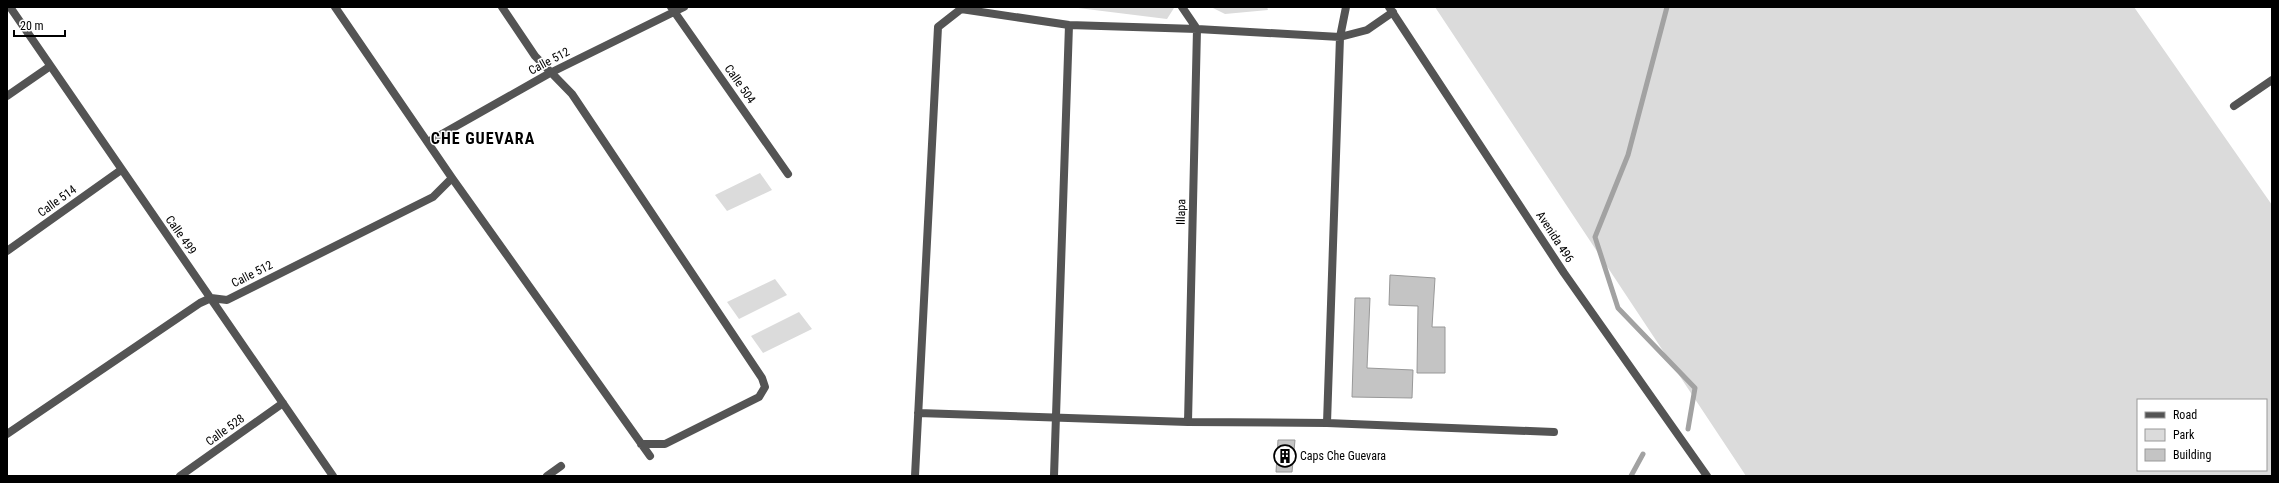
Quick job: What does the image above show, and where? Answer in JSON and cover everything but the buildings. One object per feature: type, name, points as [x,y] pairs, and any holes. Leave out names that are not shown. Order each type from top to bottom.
[{"type":"street","name":"Calle 499","points":[[10,7],[49,67],[211,298],[333,476]]},
{"type":"street","points":[[335,7],[452,178],[650,456]]},
{"type":"street","points":[[502,7],[535,56],[572,94],[762,378],[765,387],[759,397],[665,444],[642,444]]},
{"type":"street","name":"Calle 512","points":[[428,142],[550,73],[673,9],[684,7]]},
{"type":"street","points":[[1182,7],[1198,29]]},
{"type":"street","points":[[1327,423],[1340,37],[1346,7]]},
{"type":"street","points":[[915,476],[938,27],[960,8],[1069,25],[1198,29],[1340,37],[1367,30],[1391,10]]},
{"type":"street","name":"Calle 504","points":[[673,9],[788,174]]},
{"type":"street","name":"Avenida 496","points":[[1391,10],[1564,272],[1707,476]]},
{"type":"street","points":[[1054,476],[1069,25]]},
{"type":"street","name":"Illapa","points":[[1188,422],[1198,29]]},
{"type":"street","points":[[7,96],[49,67]]},
{"type":"street","points":[[2234,106],[2272,80]]},
{"type":"street","name":"Calle 514","points":[[7,251],[121,170]]},
{"type":"street","name":"Calle 512","points":[[7,434],[200,303],[211,298],[227,300],[433,197],[452,178]]},
{"type":"street","name":"Calle 528","points":[[180,476],[283,403]]},
{"type":"street","points":[[918,413],[1057,416],[1188,422],[1327,423],[1554,432]]},
{"type":"street","points":[[547,476],[561,466]]},
{"type":"green space","points":[[1070,7],[1174,7],[1174,8],[1167,19]]},
{"type":"green space","points":[[1211,7],[1267,7],[1268,10],[1225,14]]},
{"type":"green space","points":[[1435,7],[2134,7],[2272,205],[2272,476],[1746,476]]},
{"type":"green space","points":[[760,173],[772,190],[727,211],[715,195]]},
{"type":"green space","points":[[775,279],[787,295],[739,319],[727,302]]},
{"type":"green space","points":[[799,312],[812,329],[763,353],[751,336]]},
{"type":"waterway","points":[[1667,7],[1628,155],[1595,237],[1618,308],[1695,388],[1688,429]]},
{"type":"waterway","points":[[1631,476],[1643,454]]},
{"type":"place","name":"Caps Che Guevara","points":[[1285,456]]},
{"type":"district","name":"CHE GUEVARA","points":[[483,138]]}]
